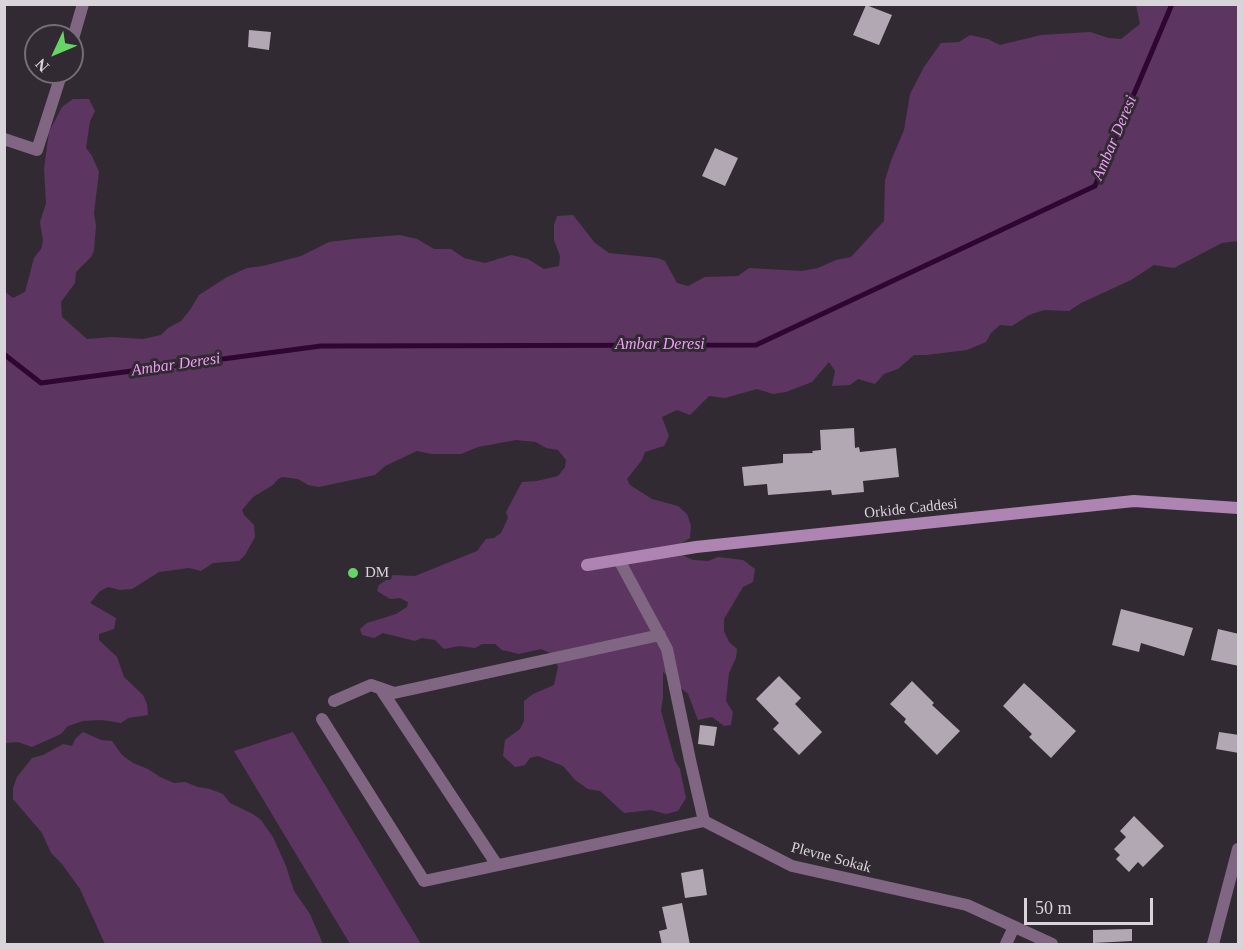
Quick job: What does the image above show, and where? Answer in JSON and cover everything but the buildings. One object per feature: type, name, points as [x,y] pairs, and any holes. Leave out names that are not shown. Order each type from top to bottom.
[{"type":"street","points":[[77,24],[83,4]]},
{"type":"street","points":[[4,139],[37,150],[58,84]]},
{"type":"street","name":"Orkide Caddesi","points":[[587,565],[696,547],[1134,501],[1239,508]]},
{"type":"street","points":[[322,719],[424,881],[704,820],[667,649],[620,560]]},
{"type":"street","points":[[334,700],[371,685],[394,693],[660,635]]},
{"type":"street","points":[[380,688],[497,865]]},
{"type":"street","name":"Plevne Sokak","points":[[704,820],[792,866],[967,905],[1052,945]]},
{"type":"street","points":[[1213,945],[1239,849]]},
{"type":"street","points":[[1006,945],[1014,927]]},
{"type":"shaded area","points":[[1237,4],[1238,241],[1222,243],[1174,268],[1154,265],[1131,280],[1069,311],[1044,310],[1029,315],[1012,326],[1000,325],[991,333],[986,342],[967,350],[914,355],[898,369],[884,374],[875,384],[858,379],[850,385],[832,386],[835,371],[829,362],[812,382],[786,392],[773,394],[757,389],[725,398],[709,396],[690,415],[677,410],[662,417],[669,436],[664,446],[645,452],[642,460],[627,479],[630,485],[652,499],[678,506],[687,514],[691,526],[690,538],[682,543],[678,553],[693,560],[708,561],[718,557],[743,560],[755,569],[753,582],[743,587],[724,619],[724,631],[729,642],[737,649],[736,658],[729,673],[726,701],[733,712],[731,725],[724,726],[712,717],[698,720],[688,694],[663,672],[661,711],[675,761],[680,769],[686,798],[678,811],[666,814],[651,810],[624,813],[600,791],[588,789],[575,780],[563,766],[538,756],[530,758],[525,765],[515,767],[503,756],[505,740],[520,729],[524,721],[524,701],[533,694],[554,685],[558,667],[554,655],[541,649],[519,654],[502,650],[495,644],[482,644],[475,648],[459,646],[444,649],[435,640],[422,638],[415,641],[383,633],[374,638],[362,635],[360,629],[367,623],[396,614],[407,607],[408,602],[400,598],[390,599],[377,591],[379,585],[393,575],[415,576],[477,551],[486,539],[494,538],[501,533],[508,518],[506,512],[522,482],[558,476],[565,467],[566,460],[558,450],[546,448],[536,442],[516,440],[478,447],[461,454],[432,454],[417,451],[385,466],[375,475],[319,487],[308,485],[298,479],[282,477],[278,479],[273,485],[253,497],[242,510],[254,525],[255,537],[239,561],[213,563],[201,571],[189,568],[159,572],[132,589],[120,590],[108,587],[100,591],[90,603],[116,618],[114,629],[99,634],[99,640],[117,657],[124,677],[143,695],[148,715],[128,718],[121,723],[102,720],[83,721],[68,726],[61,734],[32,747],[18,742],[5,743],[4,291],[13,298],[25,292],[34,258],[41,249],[43,241],[40,222],[46,203],[44,169],[49,132],[62,107],[73,99],[89,99],[95,111],[90,121],[86,148],[99,172],[94,213],[96,226],[94,251],[76,272],[75,283],[61,302],[62,317],[87,339],[112,337],[143,339],[161,335],[181,321],[199,295],[227,277],[247,268],[301,256],[329,242],[400,235],[417,239],[434,249],[451,249],[464,258],[485,263],[511,255],[528,259],[544,269],[559,266],[560,256],[554,240],[554,225],[557,216],[573,215],[595,243],[609,253],[658,258],[665,261],[677,283],[688,286],[705,277],[738,276],[749,268],[802,271],[818,268],[836,260],[851,257],[884,221],[885,180],[904,130],[910,94],[924,67],[941,43],[959,42],[970,35],[988,39],[1000,45],[1041,35],[1090,32],[1121,39],[1140,24],[1136,5]]},
{"type":"shaded area","points":[[83,732],[101,740],[112,741],[122,755],[160,777],[174,783],[185,782],[223,794],[230,803],[261,820],[273,837],[294,891],[310,914],[323,944],[105,944],[80,889],[51,853],[42,833],[13,799],[13,788],[17,777],[32,758],[63,744],[72,746],[75,739]]},
{"type":"shaded area","points":[[293,732],[421,944],[350,944],[234,751]]},
{"type":"waterway","name":"Ambar Deresi","points":[[5,355],[41,383],[321,346],[756,345],[1095,186],[1172,4]]},
{"type":"place","name":"DM","points":[[353,573]]}]
